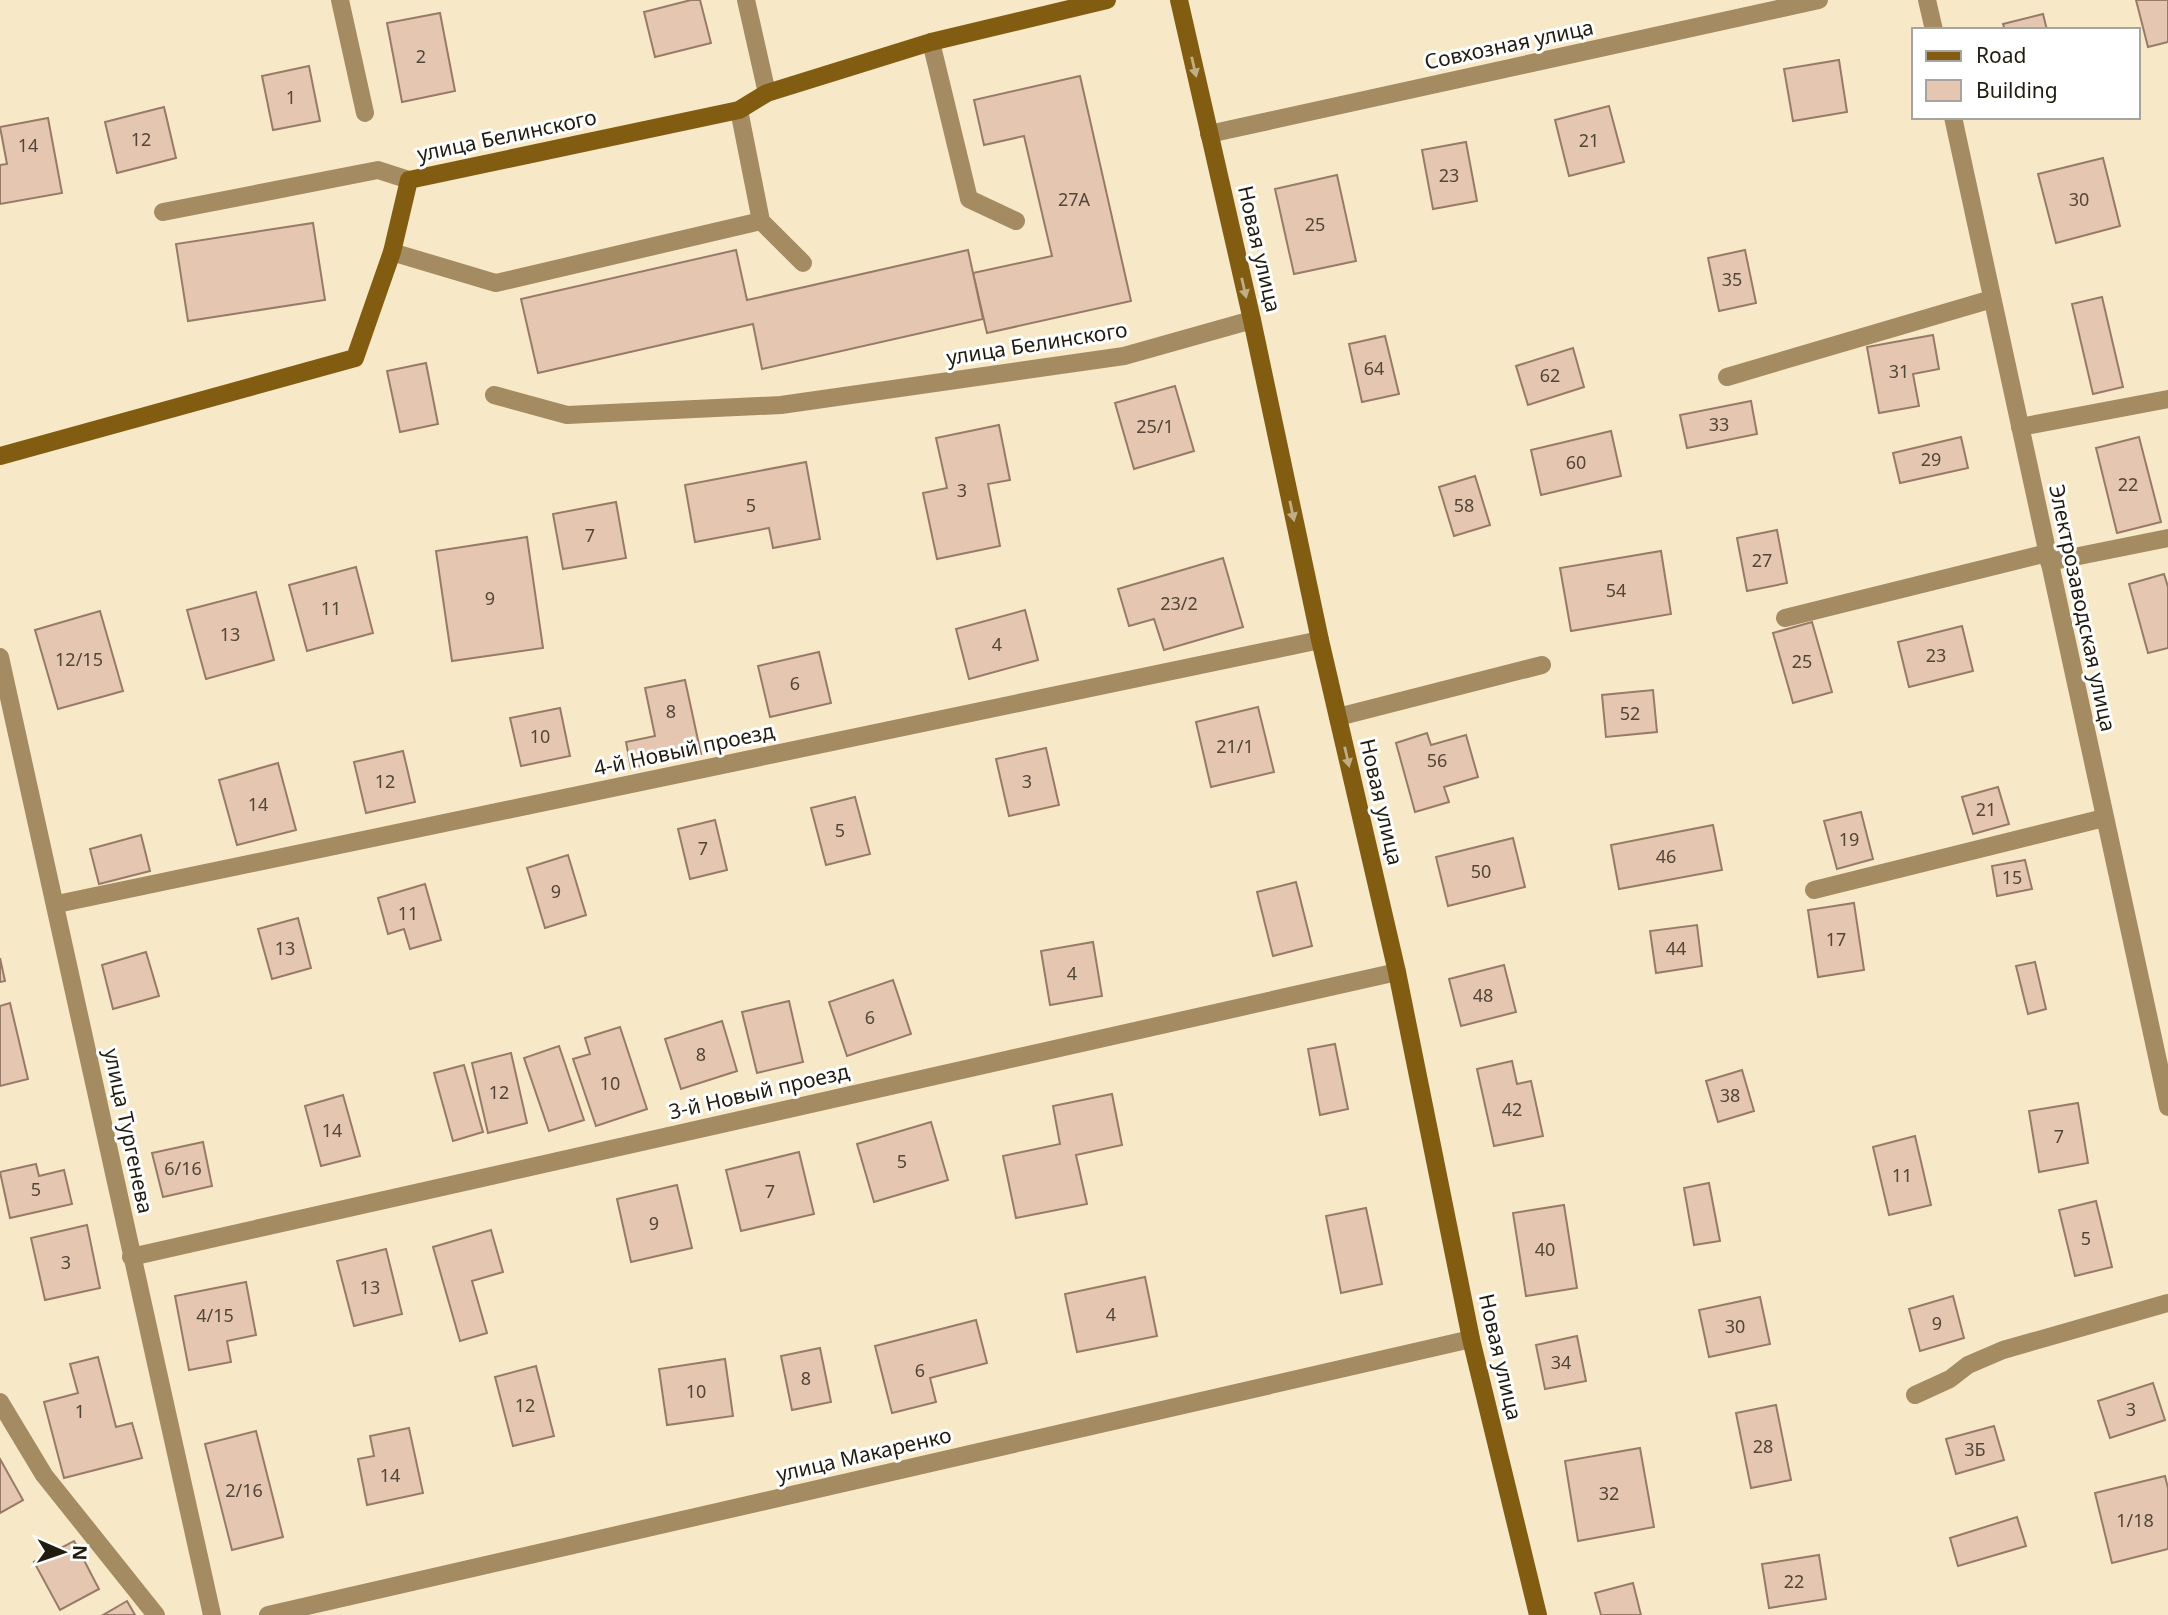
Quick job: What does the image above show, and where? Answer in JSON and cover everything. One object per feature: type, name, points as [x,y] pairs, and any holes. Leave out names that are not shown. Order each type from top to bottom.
[{"type":"street","points":[[340,0],[365,113]]},
{"type":"street","points":[[746,0],[767,93]]},
{"type":"street","name":"улица Белинского","points":[[0,456],[355,358],[392,252],[409,180],[739,110],[767,93],[931,42],[1107,0]]},
{"type":"street","name":"Новая улица","points":[[1179,0],[1252,320],[1320,640],[1397,972],[1471,1339],[1538,1615]]},
{"type":"street","name":"Совхозная улица","points":[[1209,134],[1819,0]]},
{"type":"street","points":[[1927,0],[1934,28]]},
{"type":"street","points":[[931,42],[969,200],[1016,221]]},
{"type":"street","points":[[739,110],[761,221],[803,263]]},
{"type":"street","name":"Электрозаводская улица","points":[[1953,119],[2168,1107]]},
{"type":"street","points":[[163,212],[378,170],[409,180]]},
{"type":"street","points":[[392,252],[496,283],[761,221]]},
{"type":"street","points":[[1727,377],[1992,299]]},
{"type":"street","name":"улица Белинского","points":[[494,394],[567,415],[781,405],[1124,356],[1252,320]]},
{"type":"street","points":[[2020,427],[2168,399]]},
{"type":"street","points":[[1785,618],[2048,558],[2168,538]]},
{"type":"street","name":"4-й Новый проезд","points":[[57,904],[1320,640]]},
{"type":"street","name":"улица Тургенева","points":[[0,657],[57,904],[131,1256],[212,1615]]},
{"type":"street","points":[[1338,718],[1542,665]]},
{"type":"street","points":[[1814,890],[2104,818]]},
{"type":"street","name":"3-й Новый проезд","points":[[131,1256],[1397,972]]},
{"type":"street","points":[[1914,1395],[1950,1378],[1969,1364],[2003,1350],[2168,1303]]},
{"type":"street","name":"улица Макаренко","points":[[268,1615],[1471,1339]]},
{"type":"street","points":[[0,1402],[44,1475],[156,1615]]},
{"type":"building","points":[[700,0],[711,43],[655,57],[644,12]]},
{"type":"building","points":[[2136,0],[2168,0],[2168,42],[2148,47]]},
{"type":"building","points":[[440,13],[455,91],[402,102],[387,23]]},
{"type":"building","points":[[2043,14],[2046,28],[2004,28],[2003,24]]},
{"type":"building","points":[[1839,60],[1847,112],[1793,121],[1784,69]]},
{"type":"building","points":[[309,66],[320,121],[273,130],[262,76]]},
{"type":"building","points":[[1080,76],[1131,301],[987,333],[973,273],[1052,256],[1024,136],[984,145],[974,100]]},
{"type":"building","points":[[1609,106],[1624,162],[1569,176],[1555,120]]},
{"type":"building","points":[[164,107],[176,158],[117,173],[105,122]]},
{"type":"building","points":[[48,118],[62,193],[0,204],[0,165],[7,164],[0,127]]},
{"type":"building","points":[[1466,142],[1477,201],[1433,209],[1422,150]]},
{"type":"building","points":[[2103,158],[2120,226],[2056,243],[2038,174]]},
{"type":"building","points":[[1337,175],[1356,261],[1294,274],[1275,189]]},
{"type":"building","points":[[313,223],[325,300],[188,321],[176,244]]},
{"type":"building","points":[[736,250],[747,300],[968,250],[983,319],[762,369],[753,324],[538,373],[521,299]]},
{"type":"building","points":[[1745,250],[1756,303],[1719,311],[1708,258]]},
{"type":"building","points":[[2102,297],[2123,387],[2093,394],[2072,304]]},
{"type":"building","points":[[1933,335],[1939,369],[1913,374],[1919,406],[1879,413],[1867,347]]},
{"type":"building","points":[[1385,336],[1399,394],[1362,402],[1349,344]]},
{"type":"building","points":[[1573,348],[1584,387],[1528,405],[1516,366]]},
{"type":"building","points":[[426,363],[438,424],[400,432],[387,371]]},
{"type":"building","points":[[1175,386],[1194,451],[1134,469],[1115,403]]},
{"type":"building","points":[[1751,401],[1757,434],[1687,448],[1680,415]]},
{"type":"building","points":[[999,425],[1010,480],[988,484],[1000,546],[937,559],[923,493],[947,488],[936,438]]},
{"type":"building","points":[[1611,431],[1621,476],[1541,495],[1531,450]]},
{"type":"building","points":[[1961,437],[1968,468],[1900,483],[1893,453]]},
{"type":"building","points":[[2139,437],[2161,522],[2117,533],[2096,448]]},
{"type":"building","points":[[806,462],[820,539],[773,548],[769,528],[695,542],[685,485]]},
{"type":"building","points":[[1475,476],[1490,525],[1454,536],[1439,487]]},
{"type":"building","points":[[616,502],[626,558],[563,569],[553,514]]},
{"type":"building","points":[[1777,530],[1787,583],[1747,591],[1737,538]]},
{"type":"building","points":[[527,537],[543,648],[452,661],[436,551]]},
{"type":"building","points":[[1661,551],[1671,614],[1571,631],[1560,568]]},
{"type":"building","points":[[1223,558],[1243,627],[1164,650],[1154,619],[1129,626],[1118,589]]},
{"type":"building","points":[[356,567],[373,633],[307,651],[289,585]]},
{"type":"building","points":[[2164,574],[2168,587],[2168,648],[2148,653],[2129,584]]},
{"type":"building","points":[[256,592],[274,660],[206,679],[187,610]]},
{"type":"building","points":[[1025,610],[1038,660],[969,679],[956,629]]},
{"type":"building","points":[[100,611],[123,691],[58,709],[35,630]]},
{"type":"building","points":[[1812,622],[1832,692],[1793,703],[1773,633]]},
{"type":"building","points":[[1962,626],[1973,671],[1909,687],[1898,642]]},
{"type":"building","points":[[819,652],[831,703],[770,717],[758,666]]},
{"type":"building","points":[[685,680],[701,754],[631,768],[626,742],[655,736],[645,688]]},
{"type":"building","points":[[1653,690],[1657,732],[1606,737],[1602,695]]},
{"type":"building","points":[[1258,707],[1274,772],[1211,787],[1196,722]]},
{"type":"building","points":[[560,708],[570,756],[521,766],[510,718]]},
{"type":"building","points":[[1427,733],[1431,745],[1466,735],[1478,777],[1444,787],[1449,802],[1415,812],[1396,743]]},
{"type":"building","points":[[1046,748],[1059,805],[1009,816],[996,759]]},
{"type":"building","points":[[403,751],[415,802],[366,813],[354,762]]},
{"type":"building","points":[[278,763],[296,830],[237,845],[219,780]]},
{"type":"building","points":[[1998,787],[2009,824],[1973,834],[1962,797]]},
{"type":"building","points":[[855,797],[870,854],[826,865],[811,808]]},
{"type":"building","points":[[1861,812],[1873,859],[1837,869],[1824,821]]},
{"type":"building","points":[[715,820],[727,870],[690,879],[678,829]]},
{"type":"building","points":[[1713,825],[1722,870],[1619,889],[1611,845]]},
{"type":"building","points":[[141,835],[150,871],[99,884],[90,849]]},
{"type":"building","points":[[1513,838],[1525,887],[1448,906],[1436,857]]},
{"type":"building","points":[[568,855],[586,915],[545,928],[527,868]]},
{"type":"building","points":[[2025,860],[2032,889],[1997,896],[1992,866]]},
{"type":"building","points":[[1296,882],[1312,946],[1273,956],[1257,892]]},
{"type":"building","points":[[425,884],[441,940],[410,949],[404,929],[388,934],[378,898]]},
{"type":"building","points":[[1854,903],[1864,970],[1818,977],[1808,910]]},
{"type":"building","points":[[298,918],[311,968],[272,979],[258,929]]},
{"type":"building","points":[[1697,925],[1702,966],[1656,973],[1650,931]]},
{"type":"building","points":[[1093,942],[1102,996],[1050,1005],[1041,951]]},
{"type":"building","points":[[146,952],[159,996],[113,1009],[102,965]]},
{"type":"building","points":[[0,958],[5,981],[0,982]]},
{"type":"building","points":[[2035,962],[2046,1009],[2028,1014],[2016,966]]},
{"type":"building","points":[[1504,965],[1516,1012],[1461,1026],[1449,979]]},
{"type":"building","points":[[893,980],[911,1034],[847,1056],[829,1002]]},
{"type":"building","points":[[789,1001],[803,1062],[757,1073],[742,1012]]},
{"type":"building","points":[[10,1003],[28,1079],[0,1086],[0,1006]]},
{"type":"building","points":[[722,1021],[737,1071],[681,1089],[665,1039]]},
{"type":"building","points":[[620,1027],[647,1109],[596,1126],[573,1059],[590,1054],[585,1038]]},
{"type":"building","points":[[1335,1044],[1348,1109],[1320,1115],[1308,1049]]},
{"type":"building","points":[[559,1046],[584,1120],[549,1131],[524,1058]]},
{"type":"building","points":[[511,1053],[527,1123],[488,1133],[472,1063]]},
{"type":"building","points":[[1512,1061],[1517,1084],[1531,1081],[1543,1136],[1494,1146],[1477,1069]]},
{"type":"building","points":[[464,1065],[483,1132],[453,1141],[434,1073]]},
{"type":"building","points":[[1742,1070],[1754,1111],[1718,1122],[1706,1081]]},
{"type":"building","points":[[1112,1094],[1122,1145],[1076,1155],[1087,1204],[1016,1218],[1003,1156],[1060,1144],[1053,1106]]},
{"type":"building","points":[[343,1095],[360,1156],[321,1166],[305,1106]]},
{"type":"building","points":[[2078,1103],[2088,1163],[2039,1172],[2029,1111]]},
{"type":"building","points":[[931,1122],[948,1180],[874,1202],[857,1144]]},
{"type":"building","points":[[1915,1136],[1931,1205],[1889,1215],[1873,1147]]},
{"type":"building","points":[[203,1142],[212,1186],[163,1197],[152,1153]]},
{"type":"building","points":[[799,1152],[814,1214],[741,1231],[726,1170]]},
{"type":"building","points":[[36,1164],[39,1176],[64,1170],[72,1204],[10,1218],[0,1172]]},
{"type":"building","points":[[1709,1183],[1720,1241],[1694,1245],[1684,1188]]},
{"type":"building","points":[[677,1185],[692,1248],[631,1262],[617,1199]]},
{"type":"building","points":[[2096,1201],[2112,1267],[2075,1276],[2059,1210]]},
{"type":"building","points":[[1564,1205],[1577,1288],[1526,1296],[1513,1213]]},
{"type":"building","points":[[1366,1208],[1382,1284],[1341,1293],[1326,1216]]},
{"type":"building","points":[[87,1225],[100,1288],[45,1300],[31,1238]]},
{"type":"building","points":[[491,1230],[503,1272],[472,1281],[487,1333],[460,1341],[433,1247]]},
{"type":"building","points":[[386,1249],[402,1314],[354,1326],[337,1261]]},
{"type":"building","points":[[1145,1277],[1157,1336],[1077,1352],[1065,1294]]},
{"type":"building","points":[[246,1282],[256,1335],[227,1341],[231,1362],[189,1370],[175,1296]]},
{"type":"building","points":[[1953,1296],[1964,1338],[1920,1351],[1909,1309]]},
{"type":"building","points":[[1760,1297],[1770,1344],[1709,1357],[1699,1310]]},
{"type":"building","points":[[976,1320],[987,1363],[930,1378],[936,1402],[892,1413],[875,1346]]},
{"type":"building","points":[[1577,1336],[1586,1381],[1545,1389],[1536,1345]]},
{"type":"building","points":[[820,1348],[831,1402],[792,1410],[781,1356]]},
{"type":"building","points":[[98,1357],[116,1427],[132,1423],[142,1458],[64,1478],[44,1402],[78,1393],[70,1364]]},
{"type":"building","points":[[725,1359],[733,1416],[667,1425],[659,1369]]},
{"type":"building","points":[[536,1366],[554,1436],[513,1446],[495,1377]]},
{"type":"building","points":[[2153,1383],[2165,1420],[2110,1438],[2098,1401]]},
{"type":"building","points":[[1776,1405],[1791,1480],[1751,1488],[1736,1413]]},
{"type":"building","points":[[1994,1426],[2004,1460],[1956,1474],[1946,1439]]},
{"type":"building","points":[[409,1428],[423,1493],[367,1505],[358,1459],[374,1456],[370,1436]]},
{"type":"building","points":[[256,1431],[283,1537],[232,1550],[205,1444]]},
{"type":"building","points":[[1640,1448],[1654,1527],[1578,1541],[1565,1461]]},
{"type":"building","points":[[0,1459],[23,1500],[0,1513]]},
{"type":"building","points":[[2165,1476],[2168,1488],[2168,1549],[2112,1563],[2095,1493]]},
{"type":"building","points":[[2017,1517],[2026,1546],[1958,1566],[1950,1538]]},
{"type":"building","points":[[74,1541],[99,1589],[60,1610],[34,1562]]},
{"type":"building","points":[[1819,1555],[1826,1599],[1769,1608],[1762,1564]]},
{"type":"building","points":[[1633,1583],[1641,1615],[1601,1615],[1595,1593]]},
{"type":"building","points":[[127,1601],[135,1615],[103,1615]]}]
